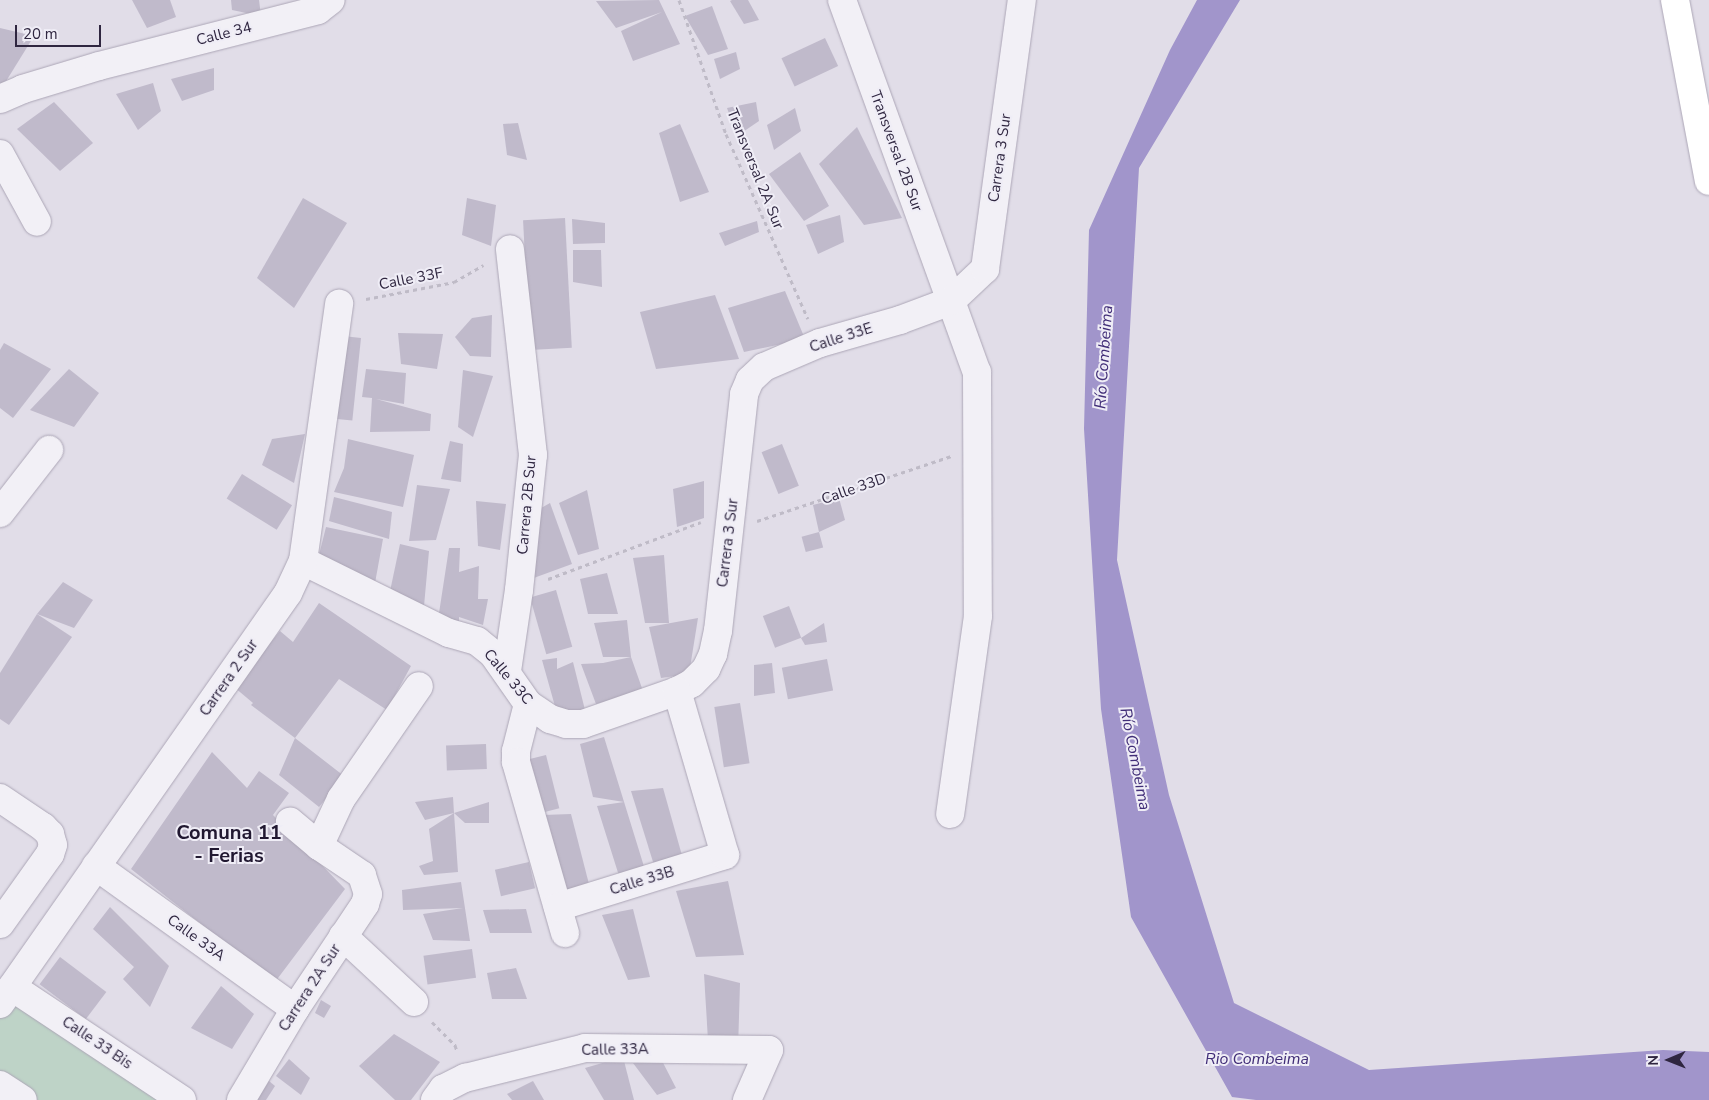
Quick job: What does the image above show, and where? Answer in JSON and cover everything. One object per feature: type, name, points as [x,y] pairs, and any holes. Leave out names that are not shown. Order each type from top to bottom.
[{"type":"highway","points":[[1675,0],[1709,181]]},
{"type":"highway","points":[[1684,0],[1709,81]]},
{"type":"street","name":"Calle 34","points":[[0,99],[24,89],[99,66],[318,10],[332,0]]},
{"type":"street","name":"Transversal 2B Sur","points":[[842,0],[977,372],[977,447]]},
{"type":"street","name":"Carrera 3 Sur","points":[[951,301],[986,269],[1022,0]]},
{"type":"street","points":[[0,154],[37,222]]},
{"type":"street","name":"Carrera 2B Sur","points":[[507,671],[519,590],[533,455],[510,249]]},
{"type":"street","name":"Calle 33E","points":[[744,394],[750,380],[764,367],[820,343],[900,320],[951,301]]},
{"type":"street","name":"Carrera 2 Sur","points":[[6,995],[288,593],[303,561],[339,304]]},
{"type":"street","name":"Carrera 3 Sur","points":[[685,687],[706,669],[713,654],[731,520],[744,394]]},
{"type":"street","points":[[950,814],[978,616],[977,447]]},
{"type":"street","points":[[0,513],[49,450]]},
{"type":"street","name":"Calle 33C","points":[[303,561],[449,633],[477,642],[492,654],[507,671],[528,704],[550,719],[566,724],[583,724],[685,687]]},
{"type":"street","points":[[290,822],[319,846],[341,799],[418,686]]},
{"type":"street","name":"Calle 33B","points":[[528,704],[516,751],[516,762],[562,920],[725,854],[685,687]]},
{"type":"street","points":[[0,798],[50,834],[53,845],[50,854],[0,924]]},
{"type":"street","name":"Carrera 2A Sur","points":[[241,1100],[296,1009],[365,904],[368,894],[362,875],[319,846]]},
{"type":"street","name":"Calle 33A","points":[[96,866],[296,1009]]},
{"type":"street","points":[[343,936],[414,1002]]},
{"type":"street","name":"Calle 33 Bis","points":[[6,995],[182,1100]]},
{"type":"street","name":"Calle 33A","points":[[448,1089],[585,1048],[769,1050],[747,1100]]},
{"type":"street","points":[[0,1085],[23,1100]]},
{"type":"path","name":"Transversal 2A Sur","points":[[679,0],[726,134],[780,260],[820,343]]},
{"type":"path","name":"Calle 33F","points":[[339,304],[454,282],[510,249]]},
{"type":"path","name":"Calle 33D","points":[[519,590],[731,520],[977,447]]},
{"type":"path","points":[[414,1002],[455,1045],[448,1089]]},
{"type":"green space","points":[[12,987],[182,1100],[23,1100],[0,1085],[0,1004]]},
{"type":"water","name":"Rio Combeima","points":[[1197,0],[1240,0],[1139,168],[1117,560],[1169,795],[1234,1003],[1369,1070],[1663,1050],[1709,1052],[1709,1100],[1256,1100],[1232,1097],[1131,917],[1101,709],[1084,429],[1089,230],[1170,50]]},
{"type":"building","points":[[132,0],[170,0],[176,17],[147,28]]},
{"type":"building","points":[[231,0],[259,0],[261,16],[232,10]]},
{"type":"building","points":[[659,0],[680,44],[633,61],[621,31],[662,12],[616,28],[596,1]]},
{"type":"building","points":[[748,0],[759,20],[744,24],[730,1]]},
{"type":"building","points":[[712,6],[728,49],[708,55],[685,16]]},
{"type":"building","points":[[0,28],[34,36],[0,91]]},
{"type":"building","points":[[825,38],[838,66],[795,86],[781,58]]},
{"type":"building","points":[[736,52],[740,69],[720,79],[714,59]]},
{"type":"building","points":[[214,68],[214,90],[182,101],[171,79]]},
{"type":"building","points":[[153,83],[161,111],[138,130],[116,94]]},
{"type":"building","points":[[54,102],[93,143],[60,171],[17,129]]},
{"type":"building","points":[[756,102],[759,121],[737,136],[727,108]]},
{"type":"building","points":[[795,108],[801,131],[774,150],[767,125]]},
{"type":"building","points":[[518,123],[527,160],[507,155],[503,124]]},
{"type":"building","points":[[680,124],[709,192],[680,202],[659,133]]},
{"type":"building","points":[[857,127],[902,218],[864,225],[819,164]]},
{"type":"building","points":[[800,152],[829,206],[804,221],[769,174]]},
{"type":"building","points":[[303,198],[347,223],[294,308],[257,278]]},
{"type":"building","points":[[467,198],[496,205],[491,246],[462,235]]},
{"type":"building","points":[[840,215],[844,242],[818,254],[806,225]]},
{"type":"building","points":[[565,218],[572,348],[530,350],[523,220]]},
{"type":"building","points":[[572,219],[605,223],[605,243],[573,244]]},
{"type":"building","points":[[757,221],[759,232],[725,246],[719,233]]},
{"type":"building","points":[[573,250],[601,250],[602,287],[573,282]]},
{"type":"building","points":[[785,291],[805,339],[744,352],[728,308]]},
{"type":"building","points":[[715,295],[739,359],[656,369],[640,312]]},
{"type":"building","points":[[492,315],[491,357],[470,356],[455,337],[472,318]]},
{"type":"building","points":[[398,333],[443,334],[437,369],[401,364]]},
{"type":"building","points":[[343,336],[361,338],[352,421],[334,419]]},
{"type":"building","points":[[4,343],[51,369],[13,418],[0,408],[0,350]]},
{"type":"building","points":[[69,369],[99,393],[74,427],[30,410]]},
{"type":"building","points":[[366,369],[406,373],[404,404],[376,399],[431,414],[430,431],[370,432],[372,398],[362,397]]},
{"type":"building","points":[[463,370],[493,376],[473,437],[458,427]]},
{"type":"building","points":[[305,434],[294,483],[262,465],[272,439]]},
{"type":"building","points":[[348,439],[414,455],[403,507],[334,492],[344,468]]},
{"type":"building","points":[[450,441],[463,444],[461,482],[441,479]]},
{"type":"building","points":[[782,444],[799,486],[778,494],[762,452]]},
{"type":"building","points":[[242,474],[292,505],[277,530],[227,499]]},
{"type":"building","points":[[704,481],[704,518],[677,527],[673,489]]},
{"type":"building","points":[[417,485],[450,489],[436,540],[409,541]]},
{"type":"building","points":[[587,490],[599,549],[578,555],[559,503]]},
{"type":"building","points":[[334,497],[392,512],[389,539],[329,521]]},
{"type":"building","points":[[839,498],[845,520],[819,532],[813,505]]},
{"type":"building","points":[[476,501],[506,504],[500,550],[478,546]]},
{"type":"building","points":[[550,503],[572,564],[531,579],[534,512]]},
{"type":"building","points":[[326,527],[383,539],[373,594],[318,559]]},
{"type":"building","points":[[819,532],[823,547],[806,552],[802,537]]},
{"type":"building","points":[[400,544],[429,551],[424,606],[389,596]]},
{"type":"building","points":[[449,548],[460,548],[459,572],[479,566],[478,599],[488,599],[483,625],[459,617],[459,625],[439,613]]},
{"type":"building","points":[[664,555],[669,623],[645,623],[633,558]]},
{"type":"building","points":[[607,573],[618,614],[588,614],[580,579]]},
{"type":"building","points":[[63,582],[93,600],[74,628],[37,614]]},
{"type":"building","points":[[556,590],[572,647],[546,654],[530,597]]},
{"type":"building","points":[[319,603],[411,666],[387,710],[339,679],[295,738],[251,705],[253,703],[234,687],[280,631],[293,642]]},
{"type":"building","points":[[789,606],[801,638],[775,648],[763,616]]},
{"type":"building","points":[[37,614],[72,637],[9,725],[0,719],[0,673]]},
{"type":"building","points":[[698,618],[689,674],[661,678],[649,627]]},
{"type":"building","points":[[627,620],[631,657],[603,657],[594,623]]},
{"type":"building","points":[[824,623],[827,642],[805,645],[801,638]]},
{"type":"building","points":[[631,657],[643,691],[596,704],[581,664],[603,663]]},
{"type":"building","points":[[557,658],[557,669],[573,662],[585,710],[558,717],[542,660]]},
{"type":"building","points":[[827,659],[833,690],[788,699],[782,668]]},
{"type":"building","points":[[772,663],[775,693],[754,696],[754,665]]},
{"type":"building","points":[[740,703],[750,763],[724,767],[714,707]]},
{"type":"building","points":[[604,737],[646,873],[620,879],[597,806],[624,802],[593,797],[580,744]]},
{"type":"building","points":[[295,738],[344,776],[319,807],[279,775]]},
{"type":"building","points":[[486,744],[487,769],[447,770],[446,745]]},
{"type":"building","points":[[212,752],[247,788],[259,771],[289,793],[273,815],[345,889],[275,982],[131,869]]},
{"type":"building","points":[[546,755],[559,808],[534,815],[521,761]]},
{"type":"building","points":[[663,788],[683,859],[654,865],[631,791]]},
{"type":"building","points":[[453,797],[454,813],[425,820],[415,802]]},
{"type":"building","points":[[489,802],[489,823],[465,823],[454,813]]},
{"type":"building","points":[[454,813],[458,872],[424,875],[419,866],[433,861],[429,829]]},
{"type":"building","points":[[571,814],[591,892],[566,889],[543,815]]},
{"type":"building","points":[[529,862],[535,888],[501,896],[495,870]]},
{"type":"building","points":[[728,881],[744,955],[696,957],[676,891]]},
{"type":"building","points":[[461,882],[470,941],[433,940],[423,914],[463,908],[403,910],[402,890]]},
{"type":"building","points":[[110,907],[169,966],[150,1007],[123,979],[134,967],[93,929]]},
{"type":"building","points":[[526,909],[532,933],[490,933],[483,910]]},
{"type":"building","points":[[633,909],[650,977],[628,980],[602,915]]},
{"type":"building","points":[[472,949],[476,978],[428,985],[423,956]]},
{"type":"building","points":[[60,957],[106,992],[86,1019],[40,984]]},
{"type":"building","points":[[516,968],[527,999],[492,999],[487,973]]},
{"type":"building","points":[[704,974],[740,983],[738,1049],[708,1040]]},
{"type":"building","points":[[221,986],[254,1014],[232,1049],[191,1028]]},
{"type":"building","points":[[321,1000],[331,1006],[324,1018],[315,1013]]},
{"type":"building","points":[[394,1034],[440,1062],[411,1100],[395,1100],[359,1066]]},
{"type":"building","points":[[659,1055],[676,1088],[657,1095],[633,1063]]},
{"type":"building","points":[[623,1057],[634,1100],[604,1100],[585,1068]]},
{"type":"building","points":[[289,1059],[310,1078],[301,1095],[276,1076]]},
{"type":"building","points":[[269,1081],[275,1086],[266,1100],[257,1100]]},
{"type":"building","points":[[533,1081],[544,1100],[512,1100],[507,1094]]},
{"type":"district","name":"Comuna 11 - Ferias","points":[[229,844]]},
{"type":"water label","name":"Río Combeima","points":[[1104,357]]},
{"type":"water label","name":"Río Combeima","points":[[1135,759]]}]
